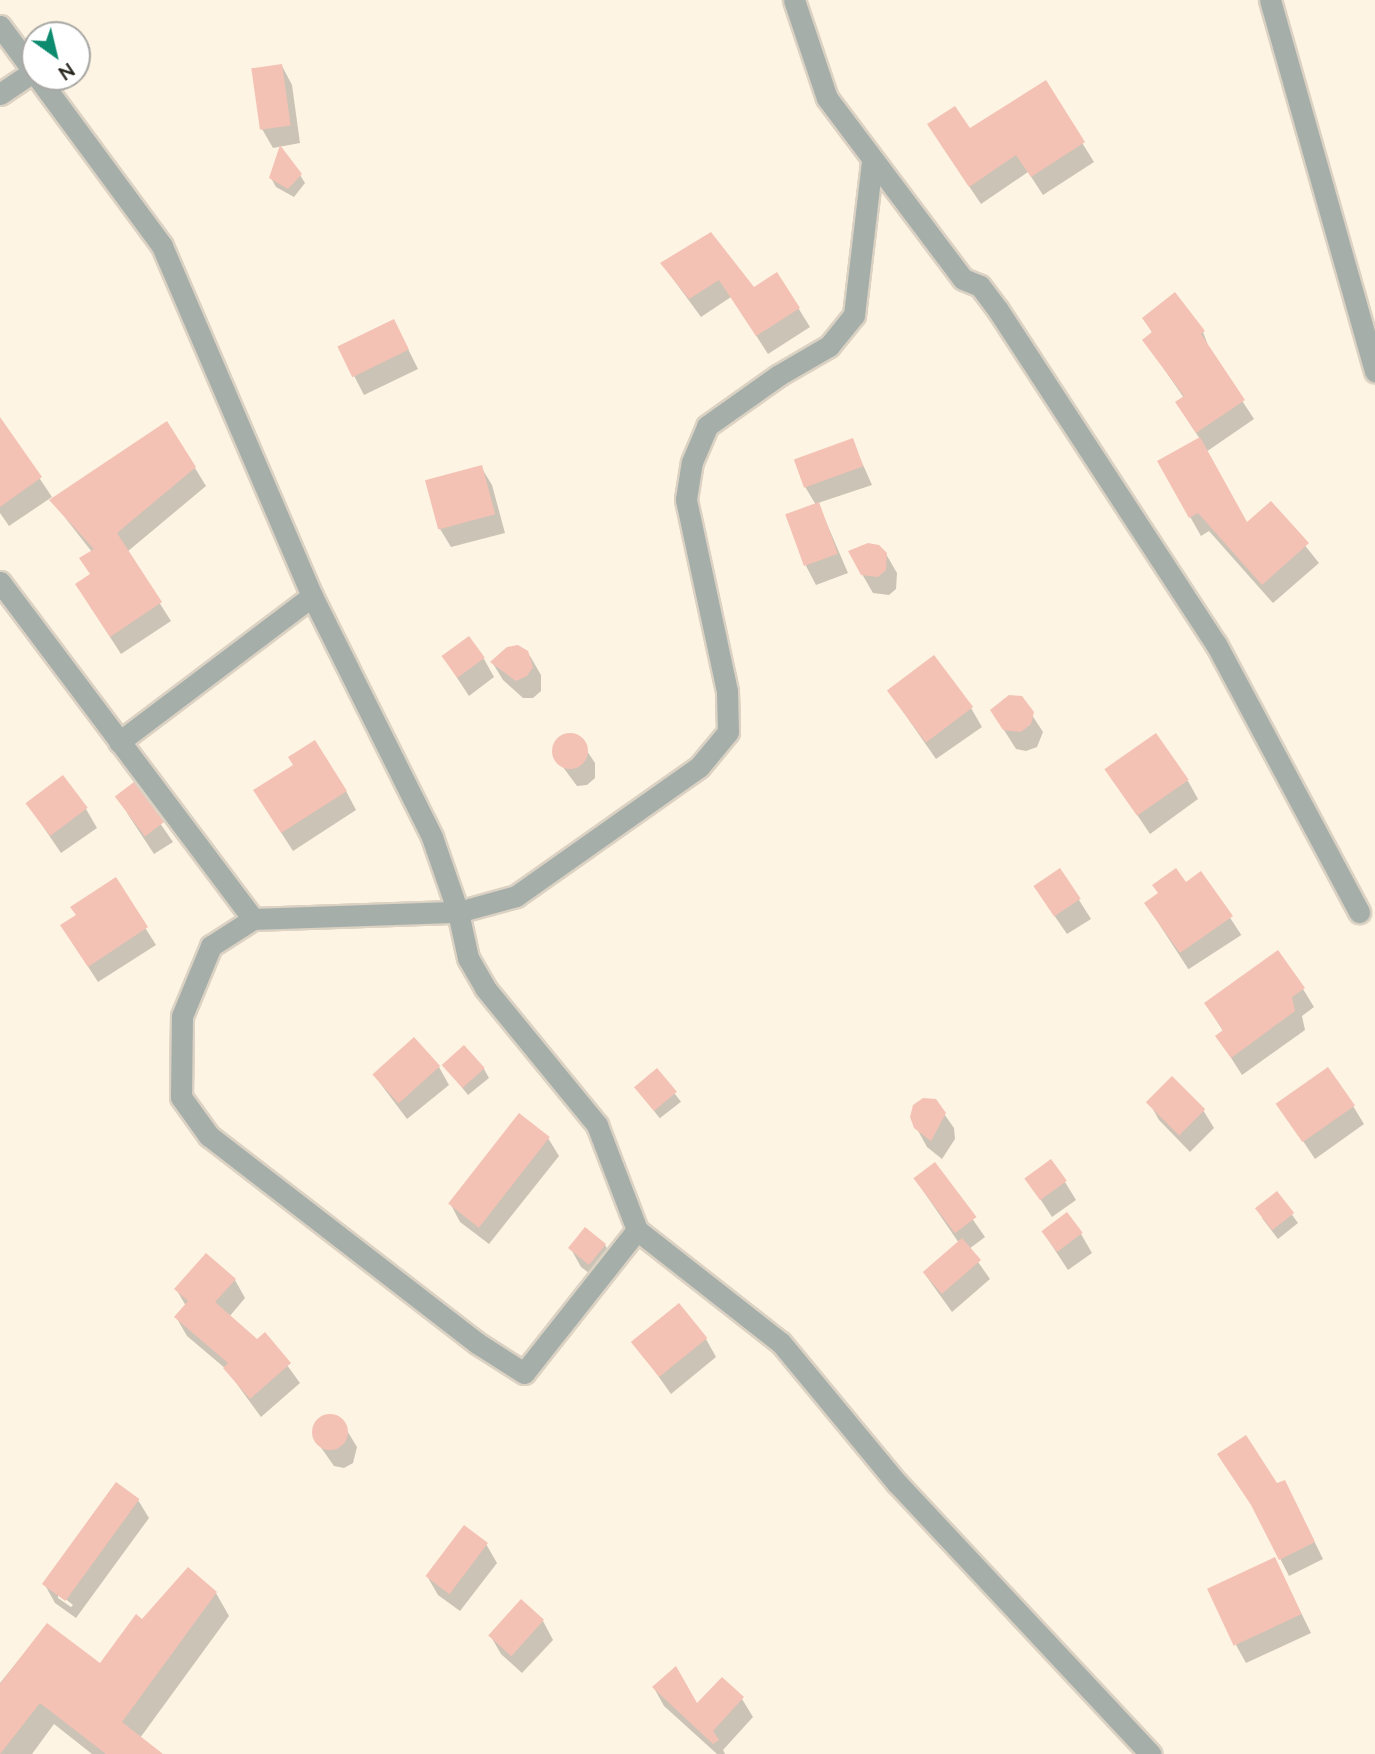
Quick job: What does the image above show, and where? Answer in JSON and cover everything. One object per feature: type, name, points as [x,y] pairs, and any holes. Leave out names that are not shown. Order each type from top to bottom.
[{"type":"street","points":[[794,0],[827,98],[963,279],[980,286],[998,310],[1209,632],[1360,912]]},
{"type":"street","points":[[1270,0],[1375,370]]},
{"type":"street","points":[[0,26],[21,58]]},
{"type":"street","points":[[0,94],[21,80]]},
{"type":"street","points":[[45,91],[162,246],[312,596],[432,837],[458,912],[468,958],[485,988],[597,1125],[637,1230],[781,1343],[897,1483],[1151,1754]]},
{"type":"street","points":[[637,1230],[524,1373],[477,1343],[209,1136],[181,1097],[182,1016],[211,946],[253,919],[458,912],[516,896],[699,767],[728,732],[727,691],[687,499],[692,461],[707,426],[779,374],[829,346],[854,315],[872,161]]},
{"type":"street","points":[[0,582],[253,919]]},
{"type":"street","points":[[119,742],[312,596]]},
{"type":"building","points":[[282,64],[291,125],[260,130],[251,68]]},
{"type":"building","points":[[1046,80],[1085,142],[1031,177],[1016,155],[969,187],[927,124],[955,106],[970,128]]},
{"type":"building","points":[[280,145],[302,174],[288,189],[269,178]]},
{"type":"building","points":[[711,232],[754,287],[777,272],[800,308],[756,336],[719,280],[689,299],[660,263]]},
{"type":"building","points":[[1175,292],[1205,331],[1201,334],[1245,400],[1196,433],[1175,402],[1184,396],[1142,340],[1152,332],[1142,318]]},
{"type":"building","points":[[394,319],[409,350],[352,377],[337,347]]},
{"type":"building","points":[[0,417],[42,477],[0,507]]},
{"type":"building","points":[[167,421],[196,467],[117,533],[162,602],[110,637],[75,584],[90,574],[79,558],[94,549],[49,500]]},
{"type":"building","points":[[1200,437],[1247,522],[1271,501],[1309,543],[1262,585],[1198,513],[1189,518],[1157,461]]},
{"type":"building","points":[[853,438],[863,466],[804,488],[794,460]]},
{"type":"building","points":[[482,465],[495,514],[438,530],[425,480]]},
{"type":"building","points":[[819,502],[838,554],[804,566],[785,514]]},
{"type":"building","points":[[868,543],[879,545],[887,553],[886,570],[878,577],[861,575],[848,551]]},
{"type":"building","points":[[469,636],[485,658],[457,678],[441,656]]},
{"type":"building","points":[[518,645],[528,651],[533,667],[527,676],[516,681],[490,662],[507,647]]},
{"type":"building","points":[[934,655],[973,707],[926,742],[887,691]]},
{"type":"building","points":[[1009,695],[1022,696],[1034,712],[1031,724],[1021,732],[1003,730],[990,710]]},
{"type":"building","points":[[570,733],[582,739],[588,751],[582,763],[570,769],[558,763],[552,751],[558,739]]},
{"type":"building","points":[[1156,733],[1189,780],[1137,816],[1104,769]]},
{"type":"building","points":[[315,740],[347,791],[281,833],[253,790],[293,765],[288,757]]},
{"type":"building","points":[[63,775],[88,808],[50,836],[25,803]]},
{"type":"building","points":[[134,782],[164,822],[145,836],[115,796]]},
{"type":"building","points":[[1060,868],[1081,899],[1054,917],[1033,886]]},
{"type":"building","points":[[1176,868],[1186,882],[1201,871],[1233,916],[1180,953],[1144,903],[1158,893],[1152,885]]},
{"type":"building","points":[[116,877],[148,927],[88,967],[60,925],[76,915],[70,907]]},
{"type":"building","points":[[1278,950],[1305,988],[1292,997],[1295,1011],[1231,1058],[1215,1036],[1223,1030],[1204,1003]]},
{"type":"building","points":[[414,1037],[440,1066],[398,1103],[372,1074]]},
{"type":"building","points":[[464,1045],[485,1068],[462,1088],[442,1065]]},
{"type":"building","points":[[1328,1067],[1355,1106],[1303,1142],[1276,1104]]},
{"type":"building","points":[[657,1068],[677,1092],[654,1111],[634,1087]]},
{"type":"building","points":[[1172,1076],[1205,1109],[1179,1135],[1146,1102]]},
{"type":"building","points":[[923,1098],[936,1099],[946,1113],[931,1141],[914,1128],[910,1117],[913,1105]]},
{"type":"building","points":[[519,1113],[550,1137],[479,1228],[448,1204]]},
{"type":"building","points":[[1051,1159],[1067,1181],[1040,1200],[1024,1178]]},
{"type":"building","points":[[935,1162],[977,1217],[955,1233],[913,1178]]},
{"type":"building","points":[[1277,1191],[1294,1213],[1272,1230],[1255,1208]]},
{"type":"building","points":[[1067,1212],[1083,1233],[1057,1252],[1041,1231]]},
{"type":"building","points":[[585,1227],[606,1244],[589,1265],[568,1248]]},
{"type":"building","points":[[962,1238],[981,1260],[942,1294],[923,1272]]},
{"type":"building","points":[[206,1253],[236,1279],[215,1302],[257,1339],[265,1332],[291,1363],[250,1399],[223,1368],[228,1363],[174,1317],[188,1301],[174,1289]]},
{"type":"building","points":[[679,1303],[707,1338],[659,1377],[631,1342]]},
{"type":"building","points":[[330,1414],[343,1419],[348,1432],[343,1445],[330,1450],[317,1445],[312,1432],[317,1419]]},
{"type":"building","points":[[1246,1435],[1277,1483],[1285,1480],[1315,1542],[1279,1560],[1251,1505],[1217,1454]]},
{"type":"building","points":[[116,1482],[139,1499],[65,1601],[42,1584]]},
{"type":"building","points":[[464,1525],[488,1543],[449,1594],[425,1576]]},
{"type":"building","points":[[1275,1557],[1302,1614],[1234,1646],[1207,1589]]},
{"type":"building","points":[[188,1567],[217,1592],[122,1722],[163,1754],[106,1754],[40,1703],[0,1754],[0,1684],[47,1623],[100,1663],[136,1614],[142,1619]]},
{"type":"building","points":[[521,1599],[544,1620],[511,1656],[488,1635]]},
{"type":"building","points":[[676,1666],[697,1703],[722,1677],[744,1697],[713,1731],[719,1740],[713,1744],[652,1687]]}]
